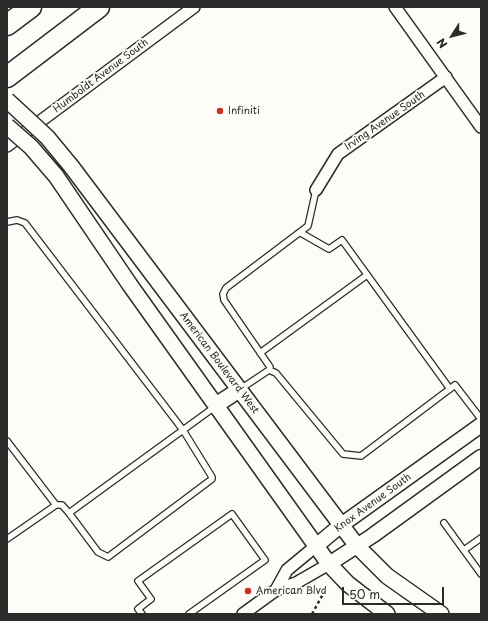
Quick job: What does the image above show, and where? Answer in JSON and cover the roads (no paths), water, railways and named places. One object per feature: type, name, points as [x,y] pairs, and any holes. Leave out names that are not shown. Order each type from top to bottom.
[{"type":"highway","points":[[7,25],[31,7]]},
{"type":"highway","points":[[7,77],[99,7]]},
{"type":"main road","name":"American Boulevard West","points":[[7,100],[47,137],[72,166],[340,526],[357,546],[387,576],[442,614]]},
{"type":"main road","points":[[7,126],[31,147],[56,176],[130,286],[329,564],[348,584],[387,614]]},
{"type":"main road","points":[[216,406],[239,390]]},
{"type":"street","name":"Humboldt Avenue South","points":[[7,146],[194,7]]},
{"type":"street","points":[[395,7],[481,127]]},
{"type":"street","name":"Irving Avenue South","points":[[316,190],[338,154],[446,77]]},
{"type":"street","name":"Knox Avenue South","points":[[276,590],[287,570],[340,526],[481,425]]},
{"type":"street","name":"Knox Avenue South","points":[[243,614],[276,590],[296,583],[357,546],[481,458]]},
{"type":"lane","points":[[269,370],[270,367],[224,300],[223,294],[226,288],[301,233],[308,226],[316,190]]},
{"type":"lane","points":[[7,222],[17,220],[25,223],[183,430],[212,475],[212,479],[108,557],[98,552],[62,505],[56,505],[7,539]]},
{"type":"lane","points":[[301,233],[329,249],[342,240],[450,389]]},
{"type":"lane","points":[[260,353],[367,275]]},
{"type":"lane","points":[[239,390],[269,370]]},
{"type":"lane","points":[[269,370],[276,373],[343,454],[361,456],[455,385],[481,419]]},
{"type":"lane","points":[[69,513],[216,406]]},
{"type":"lane","points":[[7,441],[56,505]]},
{"type":"lane","points":[[142,614],[138,609],[151,600],[138,581],[232,514],[265,560],[189,614]]},
{"type":"lane","points":[[444,523],[481,574]]},
{"type":"lane","points":[[464,550],[481,538]]},
{"type":"place","name":"Infiniti","points":[[220,111]]},
{"type":"place","name":"American Blvd","points":[[248,591]]}]
